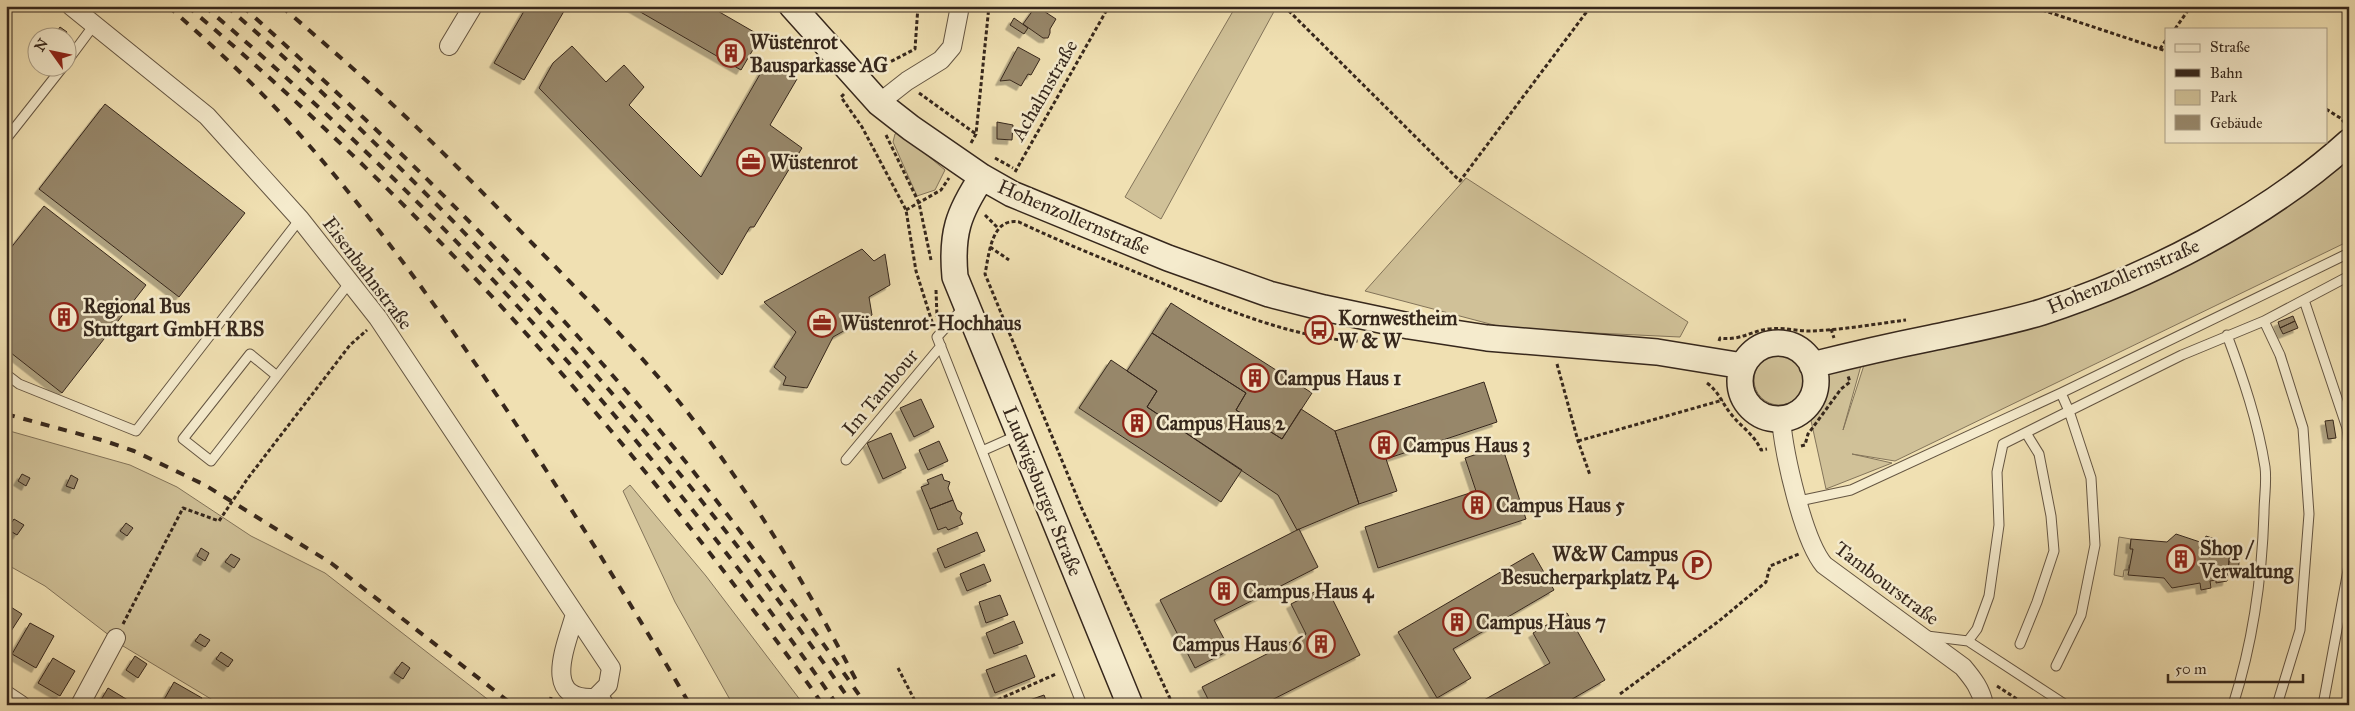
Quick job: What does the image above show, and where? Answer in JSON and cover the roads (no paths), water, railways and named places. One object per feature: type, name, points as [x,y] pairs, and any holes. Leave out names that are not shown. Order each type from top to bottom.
[{"type":"main road","name":"Hohenzollernstraße","points":[[792,6],[865,95],[982,177],[1078,223],[1168,258],[1269,294],[1409,326],[1488,338],[1657,352],[1715,359],[1743,366]]},
{"type":"main road","name":"Hohenzollernstraße","points":[[1812,364],[1998,324],[2041,312],[2113,285],[2216,236],[2282,195],[2324,164],[2346,131]]},
{"type":"main road","name":"Ludwigsburger Straße","points":[[982,177],[955,227],[953,254],[946,282],[965,305],[1020,434],[1130,705]]},
{"type":"main road","points":[[1772,344],[1796,347],[1805,354],[1812,364],[1816,376],[1815,389],[1811,400],[1803,410],[1793,416],[1781,420],[1768,418],[1756,412],[1747,403],[1741,385],[1743,366],[1750,355],[1760,348],[1772,344]]},
{"type":"street","name":"Eisenbahnstraße","points":[[71,6],[207,116],[300,218],[378,318],[611,668],[606,698],[582,698],[569,692],[562,683],[560,665],[575,614]]},
{"type":"street","points":[[449,46],[473,6]]},
{"type":"street","points":[[865,95],[907,81],[941,60],[952,46],[960,6]]},
{"type":"street","name":"Tambourstraße","points":[[1781,420],[1784,448],[1812,548],[1824,565],[1963,667],[1975,681],[1982,694],[1984,705]]},
{"type":"street","points":[[80,705],[116,638]]},
{"type":"street","points":[[6,695],[21,705]]},
{"type":"lane","points":[[78,47],[94,25]]},
{"type":"lane","points":[[6,139],[54,78]]},
{"type":"lane","points":[[6,374],[19,384],[136,431],[300,218]]},
{"type":"lane","points":[[1799,501],[1851,490],[2061,393],[2349,253]]},
{"type":"lane","points":[[1968,641],[1977,629],[1989,596],[1999,525],[1997,472],[2003,444],[2227,335],[2264,321],[2348,277]]},
{"type":"lane","points":[[277,376],[250,354],[183,439],[211,461],[350,282]]},
{"type":"lane","points":[[2304,300],[2347,428],[2349,446]]},
{"type":"lane","points":[[965,305],[937,337],[1082,705]]},
{"type":"lane","points":[[2264,321],[2280,355],[2303,428],[2309,514],[2300,630],[2277,705]]},
{"type":"lane","points":[[2227,335],[2248,392],[2265,469],[2263,546],[2256,614],[2245,667],[2233,705]]},
{"type":"lane","name":"Im Tambour","points":[[846,460],[941,346]]},
{"type":"lane","points":[[2056,666],[2081,615],[2095,545],[2091,478],[2069,411],[2061,393]]},
{"type":"lane","points":[[2020,644],[2038,602],[2054,551],[2051,516],[2039,454],[2026,433]]},
{"type":"lane","points":[[982,451],[1020,434]]},
{"type":"lane","points":[[2323,705],[2349,565]]},
{"type":"lane","points":[[1922,636],[1968,641],[2066,705]]},
{"type":"railway","points":[[168,6],[246,78],[303,138],[364,212],[422,288],[504,406],[576,517],[690,705]]},
{"type":"railway","points":[[187,6],[263,72],[409,210],[547,357],[677,511],[771,633],[823,705]]},
{"type":"railway","points":[[204,6],[292,83],[378,163],[462,247],[543,334],[622,424],[697,516],[769,610],[837,705]]},
{"type":"railway","points":[[226,6],[273,47],[409,177],[470,238],[587,365],[699,497],[752,565],[853,705]]},
{"type":"railway","points":[[242,6],[407,159],[512,266],[613,376],[689,466],[741,533],[866,705]]},
{"type":"railway","points":[[281,6],[377,90],[439,149],[580,292],[651,369],[696,423],[754,505],[807,591],[856,680]]},
{"type":"railway","points":[[6,414],[105,441],[134,451],[205,485],[331,563],[513,705]]},
{"type":"place","name":"Wüstenrot Bausparkasse AG","points":[[731,53]]},
{"type":"place","name":"Wüstenrot","points":[[751,162]]},
{"type":"place","name":"Regional Bus Stuttgart GmbH RBS","points":[[64,317]]},
{"type":"place","name":"Wüstenrot-Hochhaus","points":[[822,323]]},
{"type":"place","name":"Kornwestheim W & W","points":[[1319,330]]},
{"type":"place","name":"Campus Haus 1","points":[[1255,378]]},
{"type":"place","name":"Campus Haus 2","points":[[1137,423]]},
{"type":"place","name":"Campus Haus 3","points":[[1384,445]]},
{"type":"place","name":"Campus Haus 5","points":[[1477,505]]},
{"type":"place","name":"Shop / Verwaltung","points":[[2181,559]]},
{"type":"place","name":"W&W Campus Besucherparkplatz P4","points":[[1697,565]]},
{"type":"place","name":"Campus Haus 4","points":[[1224,591]]},
{"type":"place","name":"Campus Haus 7","points":[[1457,622]]},
{"type":"place","name":"Campus Haus 6","points":[[1321,644]]}]
